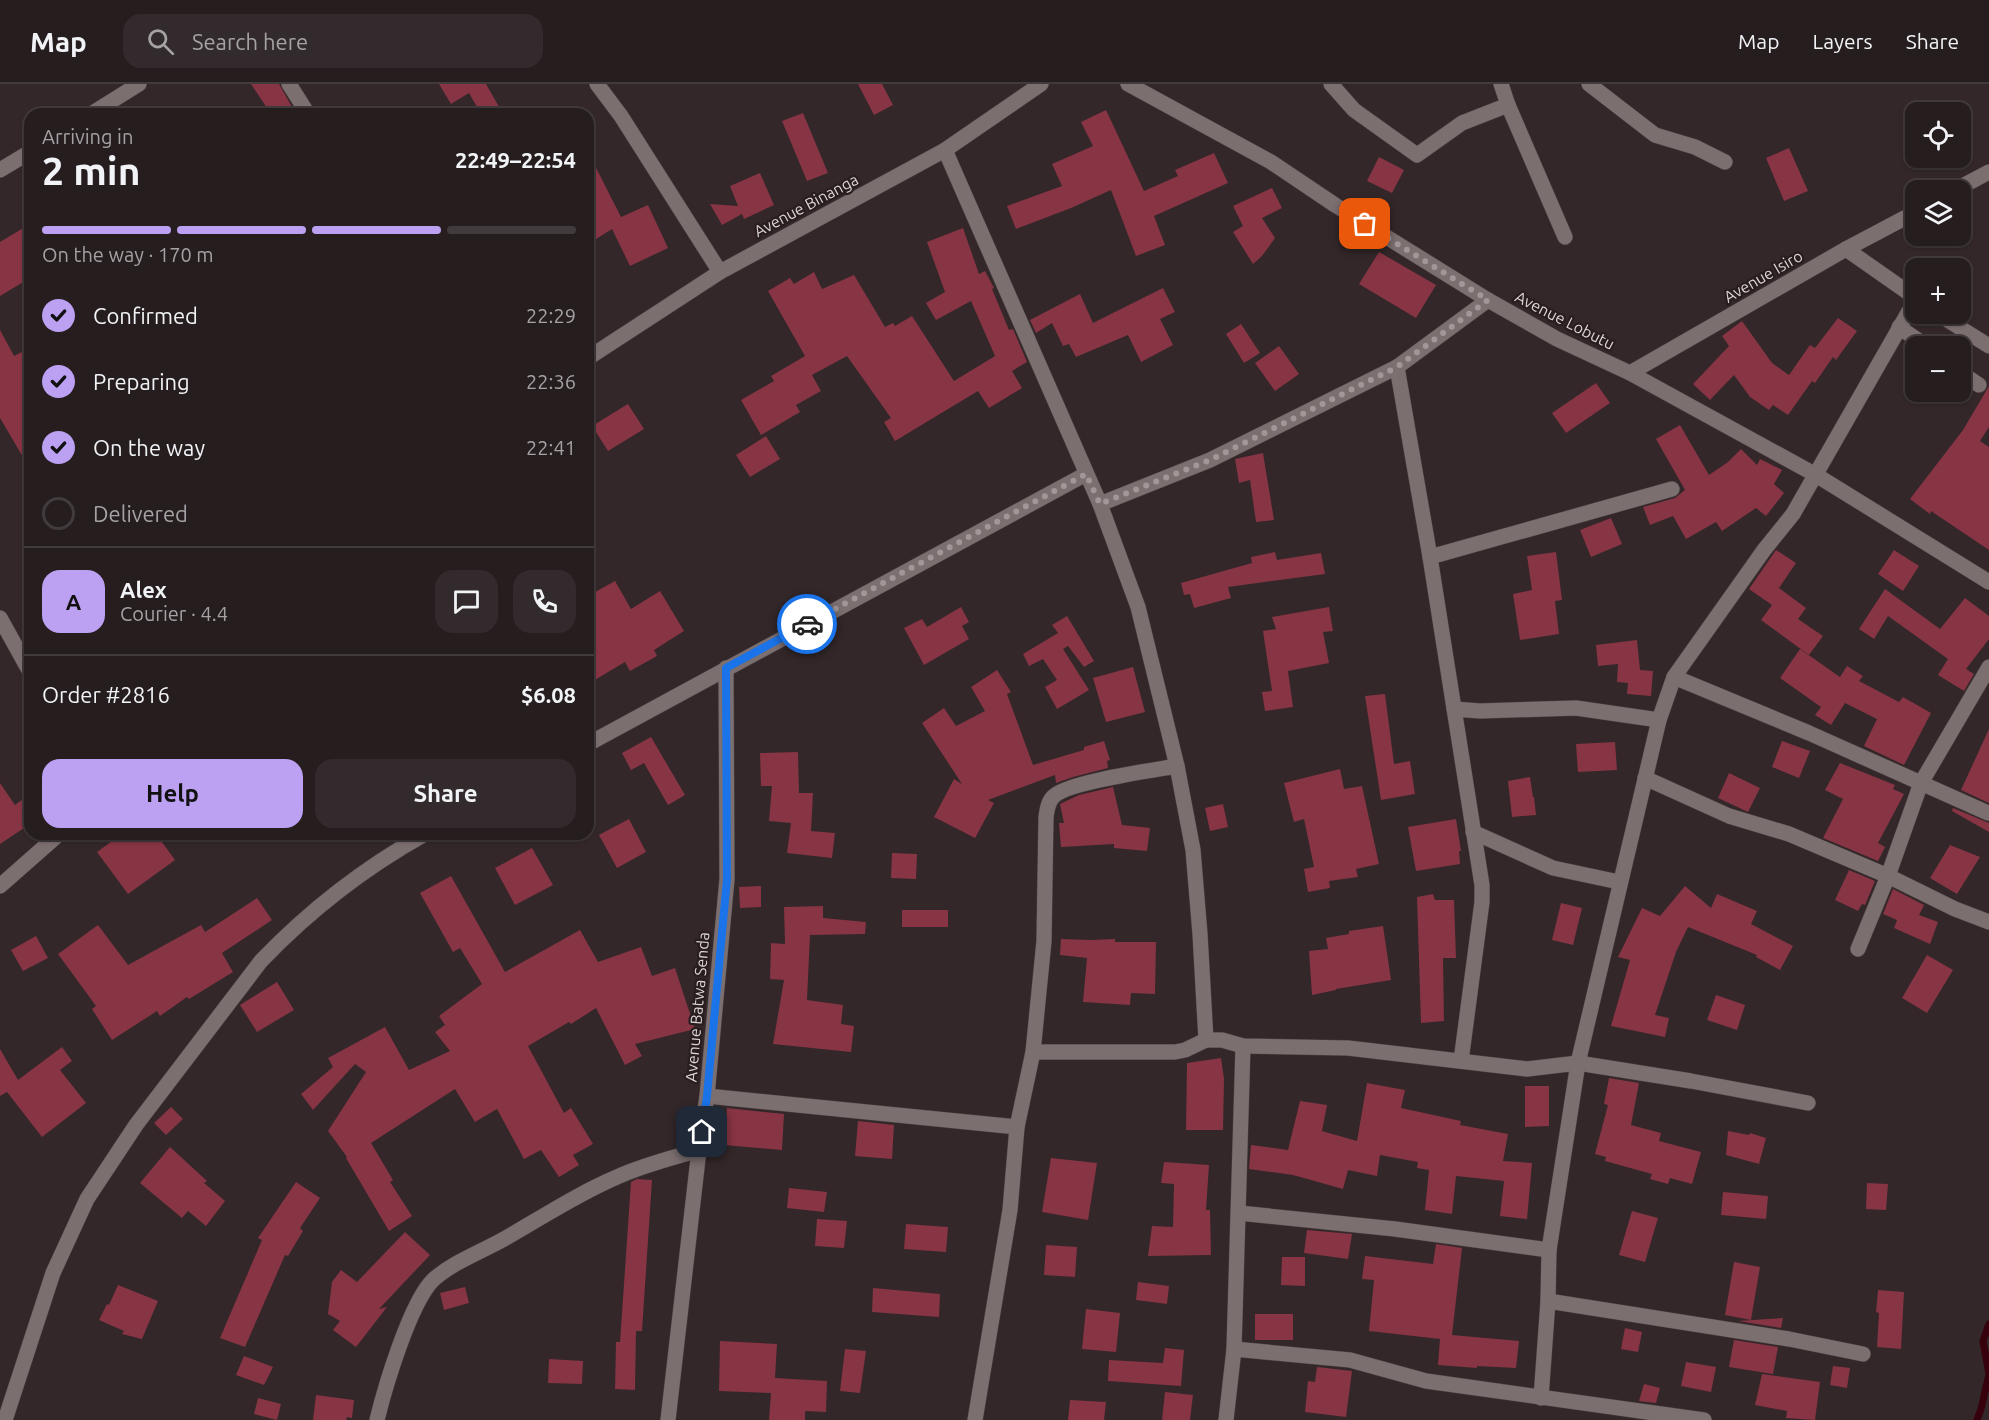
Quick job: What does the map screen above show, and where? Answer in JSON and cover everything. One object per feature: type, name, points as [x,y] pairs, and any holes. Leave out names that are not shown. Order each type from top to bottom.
[{"type":"street","points":[[101,108],[139,84]]},
{"type":"street","points":[[289,84],[304,108]]},
{"type":"street","points":[[597,84],[621,116],[720,272]]},
{"type":"street","name":"Avenue Binanga","points":[[594,354],[720,272],[945,150],[1041,84]]},
{"type":"street","name":"Avenue Lobutu","points":[[1128,84],[1270,162],[1335,206],[1488,300],[1557,339],[1630,373],[1816,475],[1989,582]]},
{"type":"street","points":[[1331,84],[1354,110],[1417,155],[1462,123],[1508,105]]},
{"type":"street","points":[[1501,84],[1565,237]]},
{"type":"street","points":[[1591,84],[1655,135],[1695,147],[1725,162]]},
{"type":"street","points":[[945,150],[1100,504],[1138,607],[1177,766],[1193,850],[1206,1040]]},
{"type":"street","points":[[0,170],[24,156]]},
{"type":"street","points":[[1971,182],[1989,172]]},
{"type":"street","name":"Avenue Isiro","points":[[1630,373],[1845,249],[1905,218]]},
{"type":"street","points":[[1845,249],[1905,291]]},
{"type":"street","points":[[1100,504],[1210,460],[1397,367],[1488,300]]},
{"type":"street","points":[[1541,1398],[1549,1250],[1578,1063],[1659,720],[1674,677],[1764,550],[1793,514],[1905,317]]},
{"type":"street","points":[[1954,324],[1989,346]]},
{"type":"street","points":[[1899,327],[1912,336]]},
{"type":"street","points":[[1397,367],[1482,885],[1482,902],[1461,1061]]},
{"type":"street","points":[[1971,380],[1979,385]]},
{"type":"street","points":[[594,741],[1086,474]]},
{"type":"street","points":[[1430,557],[1672,489]]},
{"type":"street","points":[[0,618],[24,661]]},
{"type":"street","points":[[1858,949],[1888,876],[1921,783],[1989,667]]},
{"type":"street","name":"Avenue Batwa Senda","points":[[668,1420],[707,1096],[727,879],[726,668]]},
{"type":"street","points":[[1674,677],[1809,733],[1988,813]]},
{"type":"street","points":[[1454,709],[1480,711],[1576,708],[1659,720]]},
{"type":"street","points":[[975,1420],[1010,1210],[1017,1127],[1033,1052],[1044,941],[1046,818],[1050,801],[1053,796],[1063,790],[1116,777],[1177,766]]},
{"type":"street","points":[[1645,778],[1729,816],[1789,834],[1989,922]]},
{"type":"street","points":[[1473,832],[1553,868],[1619,882]]},
{"type":"street","points":[[0,886],[52,840]]},
{"type":"street","points":[[4,1420],[53,1273],[68,1237],[87,1199],[136,1125],[254,970],[274,948],[359,874],[414,840]]},
{"type":"street","points":[[1033,1052],[1175,1052],[1206,1040],[1222,1040],[1243,1046],[1348,1048],[1527,1069],[1578,1063],[1808,1103]]},
{"type":"street","points":[[1226,1420],[1234,1349],[1243,1046]]},
{"type":"street","points":[[707,1096],[1017,1127]]},
{"type":"street","points":[[377,1420],[393,1367],[417,1305],[432,1281],[456,1263],[596,1186],[637,1168],[699,1150]]},
{"type":"street","points":[[1239,1213],[1395,1229],[1549,1250]]},
{"type":"street","points":[[1548,1301],[1789,1339],[1863,1354]]},
{"type":"street","points":[[1234,1349],[1350,1360],[1426,1381],[1704,1420]]},
{"type":"building","points":[[251,84],[279,84],[293,108],[267,108]]},
{"type":"building","points":[[439,84],[486,84],[500,108],[478,108],[469,93],[451,104]]},
{"type":"building","points":[[858,84],[882,84],[893,105],[874,115]]},
{"type":"building","points":[[1106,110],[1144,191],[1178,176],[1175,170],[1214,153],[1228,183],[1154,216],[1165,245],[1136,256],[1111,190],[1016,229],[1007,206],[1062,186],[1052,164],[1093,146],[1081,122]]},
{"type":"building","points":[[803,113],[828,173],[807,181],[782,121]]},
{"type":"building","points":[[1789,148],[1808,191],[1784,201],[1766,158]]},
{"type":"building","points":[[1379,157],[1404,170],[1392,193],[1367,181]]},
{"type":"building","points":[[594,164],[621,217],[648,205],[668,248],[630,266],[612,229],[594,240]]},
{"type":"building","points":[[760,173],[774,205],[744,219],[742,214],[722,225],[710,204],[738,206],[730,186]]},
{"type":"building","points":[[1272,188],[1282,208],[1262,218],[1275,238],[1253,264],[1233,232],[1243,226],[1233,206]]},
{"type":"building","points":[[24,228],[24,282],[0,296],[0,242]]},
{"type":"building","points":[[963,228],[979,274],[985,271],[994,288],[992,289],[1009,330],[1013,329],[1027,362],[1012,371],[1022,388],[989,408],[978,391],[895,441],[884,422],[891,418],[847,356],[812,375],[821,391],[796,405],[800,412],[761,435],[741,400],[774,381],[771,376],[805,356],[768,291],[790,278],[794,284],[814,272],[822,289],[854,275],[885,327],[893,323],[895,326],[912,316],[954,381],[995,356],[971,301],[936,320],[926,303],[945,292],[927,242]]},
{"type":"building","points":[[1379,252],[1436,285],[1416,318],[1359,284]]},
{"type":"building","points":[[1163,288],[1175,312],[1160,319],[1173,345],[1141,362],[1128,335],[1076,357],[1069,344],[1063,346],[1052,323],[1036,333],[1030,320],[1080,294],[1093,323]]},
{"type":"building","points":[[1838,318],[1857,331],[1836,360],[1833,357],[1815,383],[1812,381],[1788,415],[1773,405],[1769,410],[1750,397],[1734,375],[1710,400],[1693,384],[1729,346],[1722,336],[1742,321],[1772,363],[1789,375],[1810,345],[1815,348]]},
{"type":"building","points":[[1241,324],[1260,353],[1244,363],[1226,334]]},
{"type":"building","points":[[0,330],[14,356],[24,351],[24,459],[0,418]]},
{"type":"building","points":[[1279,346],[1299,374],[1275,391],[1255,363]]},
{"type":"building","points":[[1596,383],[1610,403],[1566,433],[1552,413]]},
{"type":"building","points":[[1989,386],[1989,427],[1980,441],[1989,447],[1989,550],[1910,499],[1963,430]]},
{"type":"building","points":[[628,404],[644,429],[608,451],[594,429],[594,425]]},
{"type":"building","points":[[1680,425],[1709,475],[1728,462],[1741,449],[1757,465],[1760,459],[1782,470],[1774,484],[1784,493],[1766,516],[1756,508],[1722,531],[1716,522],[1686,539],[1673,516],[1650,525],[1643,507],[1675,498],[1685,490],[1656,439]]},
{"type":"building","points":[[766,436],[780,459],[750,477],[736,455]]},
{"type":"building","points":[[1263,453],[1274,520],[1256,522],[1250,480],[1239,483],[1235,459]]},
{"type":"building","points":[[1611,518],[1622,544],[1591,557],[1580,530]]},
{"type":"building","points":[[1776,550],[1796,563],[1779,588],[1806,608],[1798,619],[1823,636],[1809,655],[1761,620],[1772,605],[1749,589]]},
{"type":"building","points":[[1894,550],[1919,566],[1903,591],[1878,574]]},
{"type":"building","points":[[1275,552],[1277,560],[1321,553],[1325,574],[1228,587],[1231,598],[1194,608],[1190,594],[1184,595],[1181,583],[1252,563],[1251,557]]},
{"type":"building","points":[[1556,552],[1562,600],[1555,601],[1559,634],[1520,640],[1513,594],[1532,590],[1527,556]]},
{"type":"building","points":[[615,581],[631,609],[660,591],[684,631],[654,650],[657,656],[630,671],[625,662],[594,680],[594,593]]},
{"type":"building","points":[[1885,589],[1940,629],[1965,598],[1989,616],[1989,639],[1966,669],[1974,674],[1964,691],[1938,675],[1948,659],[1888,616],[1874,639],[1859,629]]},
{"type":"building","points":[[961,607],[969,622],[962,626],[969,639],[924,665],[904,628],[922,619],[927,627]]},
{"type":"building","points":[[1329,607],[1333,631],[1323,632],[1329,663],[1288,671],[1293,707],[1265,711],[1262,692],[1272,691],[1263,631],[1276,629],[1272,617]]},
{"type":"building","points":[[1067,616],[1094,661],[1084,667],[1068,646],[1063,649],[1089,690],[1057,709],[1045,687],[1057,680],[1043,659],[1029,666],[1023,654],[1058,633],[1052,625]]},
{"type":"building","points":[[1637,640],[1640,670],[1653,671],[1651,696],[1627,694],[1628,683],[1617,682],[1618,664],[1598,666],[1596,645]]},
{"type":"building","points":[[1800,649],[1840,677],[1847,666],[1863,676],[1859,681],[1899,702],[1903,697],[1931,713],[1904,765],[1864,746],[1877,719],[1845,703],[1831,725],[1815,715],[1821,707],[1780,678]]},
{"type":"building","points":[[1133,667],[1145,712],[1106,722],[1093,678]]},
{"type":"building","points":[[997,670],[1011,692],[1007,694],[1033,765],[1084,750],[1084,747],[1104,741],[1110,760],[1107,761],[1108,768],[1056,783],[1055,775],[988,800],[994,803],[975,838],[934,817],[954,779],[962,784],[922,723],[944,708],[956,726],[985,711],[971,687]]},
{"type":"building","points":[[1385,694],[1394,764],[1410,761],[1415,794],[1381,800],[1365,696]]},
{"type":"building","points":[[1989,729],[1989,803],[1961,790]]},
{"type":"building","points":[[651,737],[685,795],[668,805],[644,763],[631,770],[622,753]]},
{"type":"building","points":[[1782,741],[1810,751],[1799,778],[1772,767]]},
{"type":"building","points":[[1615,742],[1617,770],[1578,772],[1576,744]]},
{"type":"building","points":[[798,752],[799,793],[813,793],[811,831],[835,833],[832,858],[787,853],[791,823],[769,821],[772,786],[761,786],[760,753]]},
{"type":"building","points":[[1840,763],[1895,785],[1893,789],[1904,794],[1878,843],[1885,847],[1878,861],[1823,838],[1843,799],[1825,790]]},
{"type":"building","points":[[1340,769],[1344,789],[1362,786],[1379,864],[1356,869],[1358,877],[1329,881],[1330,888],[1308,892],[1304,869],[1314,867],[1304,819],[1294,822],[1284,783]]},
{"type":"building","points":[[1729,773],[1760,788],[1748,812],[1718,798]]},
{"type":"building","points":[[1530,777],[1536,815],[1512,817],[1508,781]]},
{"type":"building","points":[[0,783],[15,805],[24,798],[24,828],[0,844]]},
{"type":"building","points":[[1113,787],[1122,825],[1150,828],[1147,851],[1114,848],[1114,844],[1061,847],[1059,823],[1064,823],[1060,804],[1079,795]]},
{"type":"building","points":[[1223,804],[1228,827],[1210,831],[1205,808]]},
{"type":"building","points":[[1953,808],[1989,823],[1989,832],[1952,811]]},
{"type":"building","points":[[629,819],[646,852],[617,868],[599,835]]},
{"type":"building","points":[[1456,819],[1461,851],[1459,851],[1460,864],[1416,871],[1408,827]]},
{"type":"building","points":[[114,840],[160,840],[175,860],[128,894],[97,852]]},
{"type":"building","points":[[1950,845],[1980,857],[1957,894],[1930,878]]},
{"type":"building","points":[[532,848],[553,885],[515,905],[495,868]]},
{"type":"building","points":[[892,853],[917,854],[916,879],[891,878]]},
{"type":"building","points":[[1849,870],[1875,881],[1865,905],[1862,904],[1858,911],[1835,900]]},
{"type":"building","points":[[451,876],[505,972],[580,930],[598,962],[641,947],[652,976],[675,968],[695,1029],[635,1044],[642,1056],[625,1065],[596,1008],[528,1046],[564,1113],[571,1108],[593,1144],[573,1155],[579,1165],[559,1177],[541,1150],[524,1159],[497,1109],[475,1122],[455,1089],[371,1143],[393,1180],[390,1182],[412,1216],[389,1231],[347,1157],[328,1131],[366,1072],[355,1064],[313,1110],[301,1094],[333,1067],[328,1058],[385,1027],[409,1070],[450,1051],[435,1032],[445,1025],[439,1016],[482,984],[460,948],[453,952],[420,893]]},
{"type":"building","points":[[761,886],[761,907],[740,908],[739,887]]},
{"type":"building","points":[[1685,886],[1711,908],[1717,894],[1757,911],[1751,924],[1793,946],[1780,970],[1756,957],[1757,955],[1688,927],[1676,952],[1655,1015],[1669,1018],[1665,1037],[1611,1026],[1630,960],[1618,957],[1642,908],[1660,916]]},
{"type":"building","points":[[1893,889],[1924,905],[1919,915],[1938,922],[1930,944],[1894,928],[1897,920],[1883,914]]},
{"type":"building","points":[[1433,894],[1435,900],[1454,900],[1456,958],[1443,958],[1444,1021],[1421,1023],[1417,897]]},
{"type":"building","points":[[257,898],[272,920],[222,953],[233,972],[189,999],[187,997],[160,1016],[157,1011],[112,1040],[92,1009],[96,1006],[58,954],[98,925],[128,965],[201,925],[205,932]]},
{"type":"building","points":[[1561,903],[1582,908],[1573,945],[1552,940]]},
{"type":"building","points":[[823,906],[823,918],[866,922],[865,934],[810,935],[807,1000],[843,1005],[841,1024],[854,1026],[851,1052],[773,1044],[784,980],[770,979],[771,943],[785,944],[784,907]]},
{"type":"building","points":[[902,910],[948,910],[948,927],[902,927]]},
{"type":"building","points":[[1383,926],[1391,980],[1312,995],[1309,951],[1328,949],[1326,938],[1349,934],[1349,931]]},
{"type":"building","points":[[36,936],[48,958],[23,971],[11,950]]},
{"type":"building","points":[[1061,939],[1156,942],[1155,994],[1131,993],[1130,1005],[1083,1002],[1087,958],[1060,955]]},
{"type":"building","points":[[1927,955],[1953,970],[1927,1013],[1902,998]]},
{"type":"building","points":[[277,982],[294,1010],[257,1032],[240,1005]]},
{"type":"building","points":[[1716,995],[1745,1005],[1737,1030],[1707,1020]]},
{"type":"building","points":[[62,1047],[72,1061],[60,1070],[86,1103],[42,1137],[7,1092],[0,1096],[0,1049],[18,1080]]},
{"type":"building","points":[[1221,1058],[1224,1079],[1223,1130],[1186,1130],[1187,1063]]},
{"type":"building","points":[[1609,1078],[1639,1083],[1631,1125],[1661,1133],[1659,1141],[1701,1152],[1692,1184],[1670,1178],[1668,1184],[1650,1179],[1652,1174],[1605,1161],[1606,1157],[1595,1154],[1608,1105],[1604,1104]]},
{"type":"building","points":[[1367,1083],[1405,1090],[1401,1108],[1461,1121],[1460,1125],[1508,1134],[1503,1161],[1532,1163],[1527,1219],[1500,1216],[1504,1181],[1456,1176],[1452,1214],[1425,1210],[1429,1170],[1417,1168],[1418,1162],[1380,1155],[1377,1176],[1348,1170],[1343,1189],[1293,1175],[1249,1169],[1251,1145],[1288,1150],[1300,1101],[1327,1105],[1322,1131],[1357,1141]]},
{"type":"building","points":[[1525,1086],[1549,1086],[1549,1126],[1525,1127]]},
{"type":"building","points":[[171,1107],[183,1119],[166,1135],[154,1123]]},
{"type":"building","points":[[727,1108],[784,1114],[782,1150],[724,1145]]},
{"type":"building","points":[[858,1121],[894,1125],[892,1159],[855,1156]]},
{"type":"building","points":[[1728,1131],[1749,1135],[1750,1133],[1766,1138],[1759,1164],[1726,1155]]},
{"type":"building","points":[[170,1147],[207,1181],[204,1183],[225,1201],[206,1226],[188,1211],[182,1218],[140,1183]]},
{"type":"building","points":[[1051,1158],[1097,1163],[1088,1220],[1042,1212]]},
{"type":"building","points":[[1164,1162],[1209,1165],[1206,1210],[1210,1210],[1211,1255],[1148,1256],[1152,1226],[1173,1227],[1174,1184],[1161,1183]]},
{"type":"building","points":[[637,1179],[652,1180],[642,1331],[636,1331],[635,1390],[615,1389],[616,1342],[620,1342],[631,1182]]},
{"type":"building","points":[[296,1182],[320,1198],[300,1228],[303,1231],[288,1256],[285,1255],[245,1347],[220,1338],[262,1240],[258,1238]]},
{"type":"building","points":[[1867,1183],[1888,1184],[1886,1210],[1866,1209]]},
{"type":"building","points":[[789,1188],[827,1192],[824,1212],[787,1208]]},
{"type":"building","points":[[1723,1192],[1768,1196],[1766,1219],[1721,1215]]},
{"type":"building","points":[[1632,1211],[1658,1218],[1645,1262],[1619,1255]]},
{"type":"building","points":[[817,1219],[847,1221],[844,1248],[815,1246]]},
{"type":"building","points":[[906,1224],[948,1227],[946,1252],[904,1249]]},
{"type":"building","points":[[1307,1230],[1352,1234],[1348,1259],[1304,1253]]},
{"type":"building","points":[[405,1232],[430,1255],[379,1309],[387,1307],[356,1347],[333,1330],[340,1321],[328,1314],[332,1282],[341,1270],[357,1282]]},
{"type":"building","points":[[1436,1244],[1462,1248],[1452,1335],[1519,1341],[1516,1368],[1438,1365],[1440,1339],[1369,1331],[1374,1280],[1362,1279],[1365,1256],[1433,1264]]},
{"type":"building","points":[[1046,1245],[1077,1247],[1075,1277],[1044,1275]]},
{"type":"building","points":[[1282,1257],[1305,1257],[1305,1286],[1281,1285]]},
{"type":"building","points":[[1734,1262],[1760,1267],[1751,1320],[1725,1315]]},
{"type":"building","points":[[1138,1282],[1169,1286],[1167,1304],[1136,1300]]},
{"type":"building","points":[[118,1285],[158,1301],[142,1339],[122,1334],[124,1331],[99,1320]]},
{"type":"building","points":[[465,1287],[469,1303],[444,1310],[440,1293]]},
{"type":"building","points":[[873,1288],[940,1294],[939,1317],[872,1312]]},
{"type":"building","points":[[1878,1290],[1904,1292],[1901,1349],[1877,1347]]},
{"type":"building","points":[[1086,1309],[1120,1313],[1116,1352],[1082,1349]]},
{"type":"building","points":[[1255,1314],[1293,1314],[1293,1340],[1255,1340]]},
{"type":"building","points":[[1783,1318],[1781,1328],[1738,1321]]},
{"type":"building","points":[[1625,1328],[1642,1332],[1638,1352],[1621,1349]]},
{"type":"building","points":[[1734,1340],[1778,1347],[1773,1374],[1729,1367]]},
{"type":"building","points":[[720,1341],[777,1344],[775,1378],[827,1381],[826,1412],[805,1411],[805,1420],[769,1420],[771,1393],[719,1391]]},
{"type":"building","points":[[1165,1348],[1184,1350],[1181,1386],[1108,1381],[1109,1360],[1163,1363]]},
{"type":"building","points":[[845,1349],[866,1351],[860,1393],[840,1391]]},
{"type":"building","points":[[244,1356],[273,1367],[264,1385],[236,1375]]},
{"type":"building","points":[[549,1359],[583,1361],[582,1384],[548,1383]]},
{"type":"building","points":[[1686,1362],[1716,1367],[1711,1392],[1681,1386]]},
{"type":"building","points":[[1833,1366],[1850,1368],[1847,1388],[1830,1385]]},
{"type":"building","points":[[1317,1367],[1352,1371],[1346,1417],[1305,1412],[1308,1381],[1315,1382]]},
{"type":"building","points":[[1762,1374],[1820,1382],[1815,1420],[1786,1418],[1787,1411],[1755,1405]]},
{"type":"building","points":[[1644,1384],[1660,1388],[1656,1403],[1639,1401]]},
{"type":"building","points":[[1165,1392],[1193,1395],[1190,1420],[1162,1420]]},
{"type":"building","points":[[316,1395],[354,1400],[352,1418],[313,1420]]},
{"type":"building","points":[[258,1398],[281,1404],[277,1420],[254,1414]]},
{"type":"building","points":[[1070,1400],[1106,1402],[1104,1420],[1068,1420]]},
{"type":"waterway","points":[[1977,1420],[1989,1374],[1983,1341],[1989,1324]]},
{"type":"way so far","points":[[807,624],[1086,474],[1100,504],[1210,460],[1397,367],[1488,300],[1365,224]]},
{"type":"route","points":[[702,1132],[727,879],[726,668],[807,624]]}]
